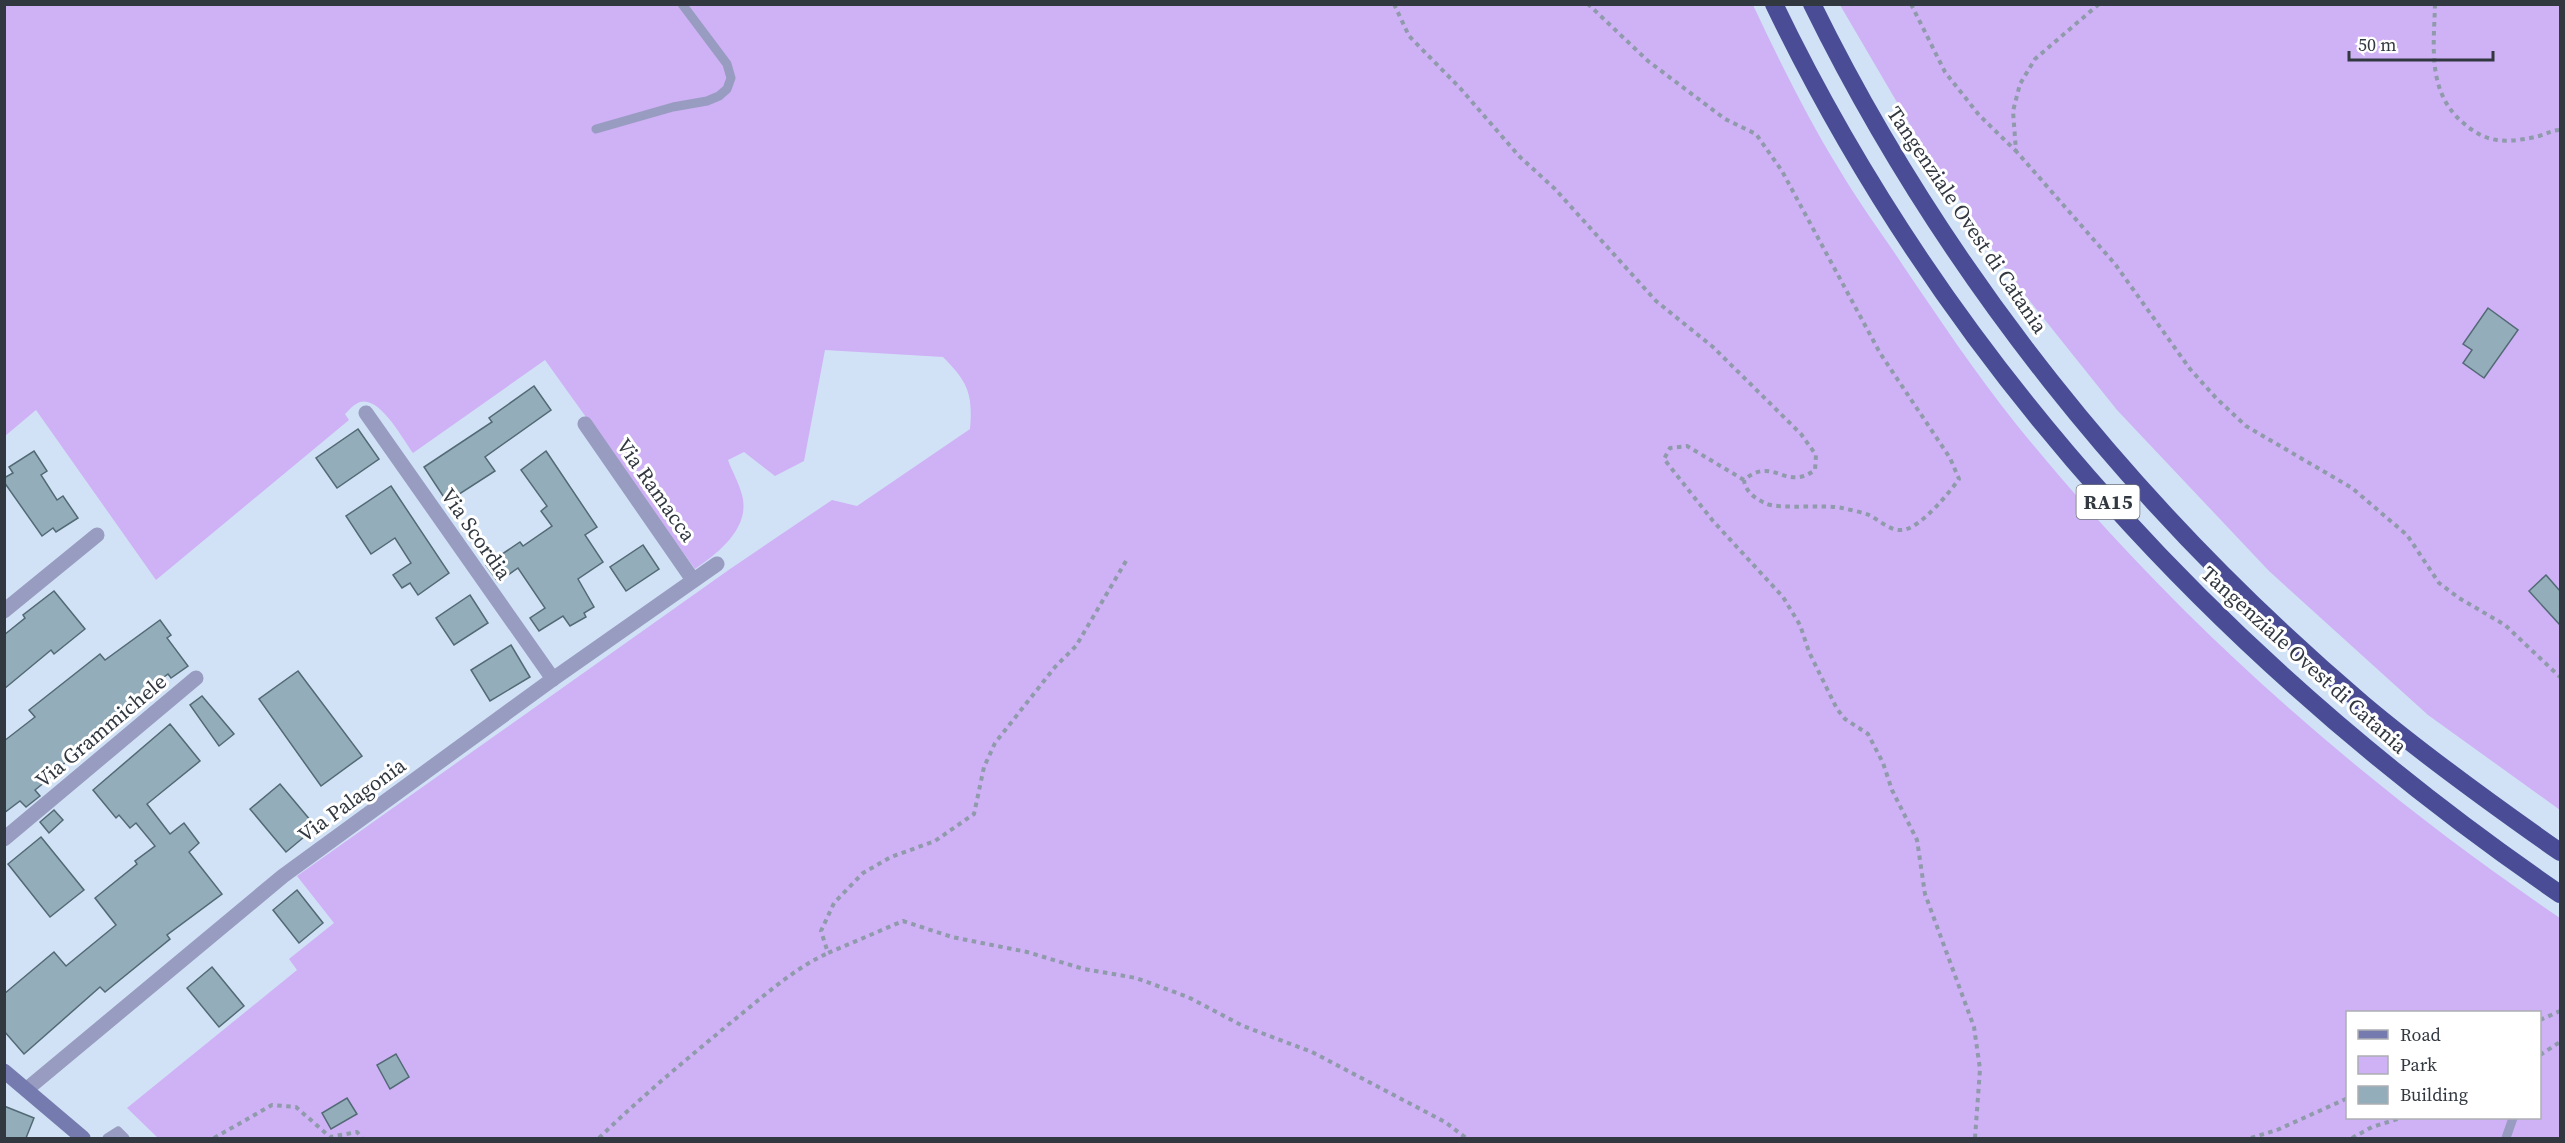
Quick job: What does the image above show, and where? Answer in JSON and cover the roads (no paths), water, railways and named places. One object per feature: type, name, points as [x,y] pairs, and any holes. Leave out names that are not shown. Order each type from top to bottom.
[{"type":"highway","name":"Tangenziale Ovest di Catania","points":[[1774,4],[1836,124],[1878,196],[1946,299],[2019,397],[2108,502],[2224,623],[2280,675],[2399,775],[2560,894]]},
{"type":"highway","name":"Tangenziale Ovest di Catania","points":[[1812,4],[1866,108],[1908,179],[1975,282],[2042,372],[2133,480],[2249,600],[2363,704],[2420,750],[2560,852]]},
{"type":"street","name":"Via Scordia","points":[[366,413],[553,679]]},
{"type":"street","name":"Via Ramacca","points":[[585,424],[693,580]]},
{"type":"street","points":[[7,603],[96,535]]},
{"type":"street","name":"Via Palagonia","points":[[27,1089],[283,876],[553,679],[717,564]]},
{"type":"street","name":"Via Grammichele","points":[[4,839],[196,678]]},
{"type":"street","points":[[4,1071],[82,1138]]},
{"type":"lane","points":[[596,129],[673,107],[706,101],[719,96],[727,89],[731,78],[727,63],[682,4]]},
{"type":"lane","points":[[2506,1138],[2513,1119]]},
{"type":"lane","points":[[107,1138],[118,1131],[125,1138]]}]
